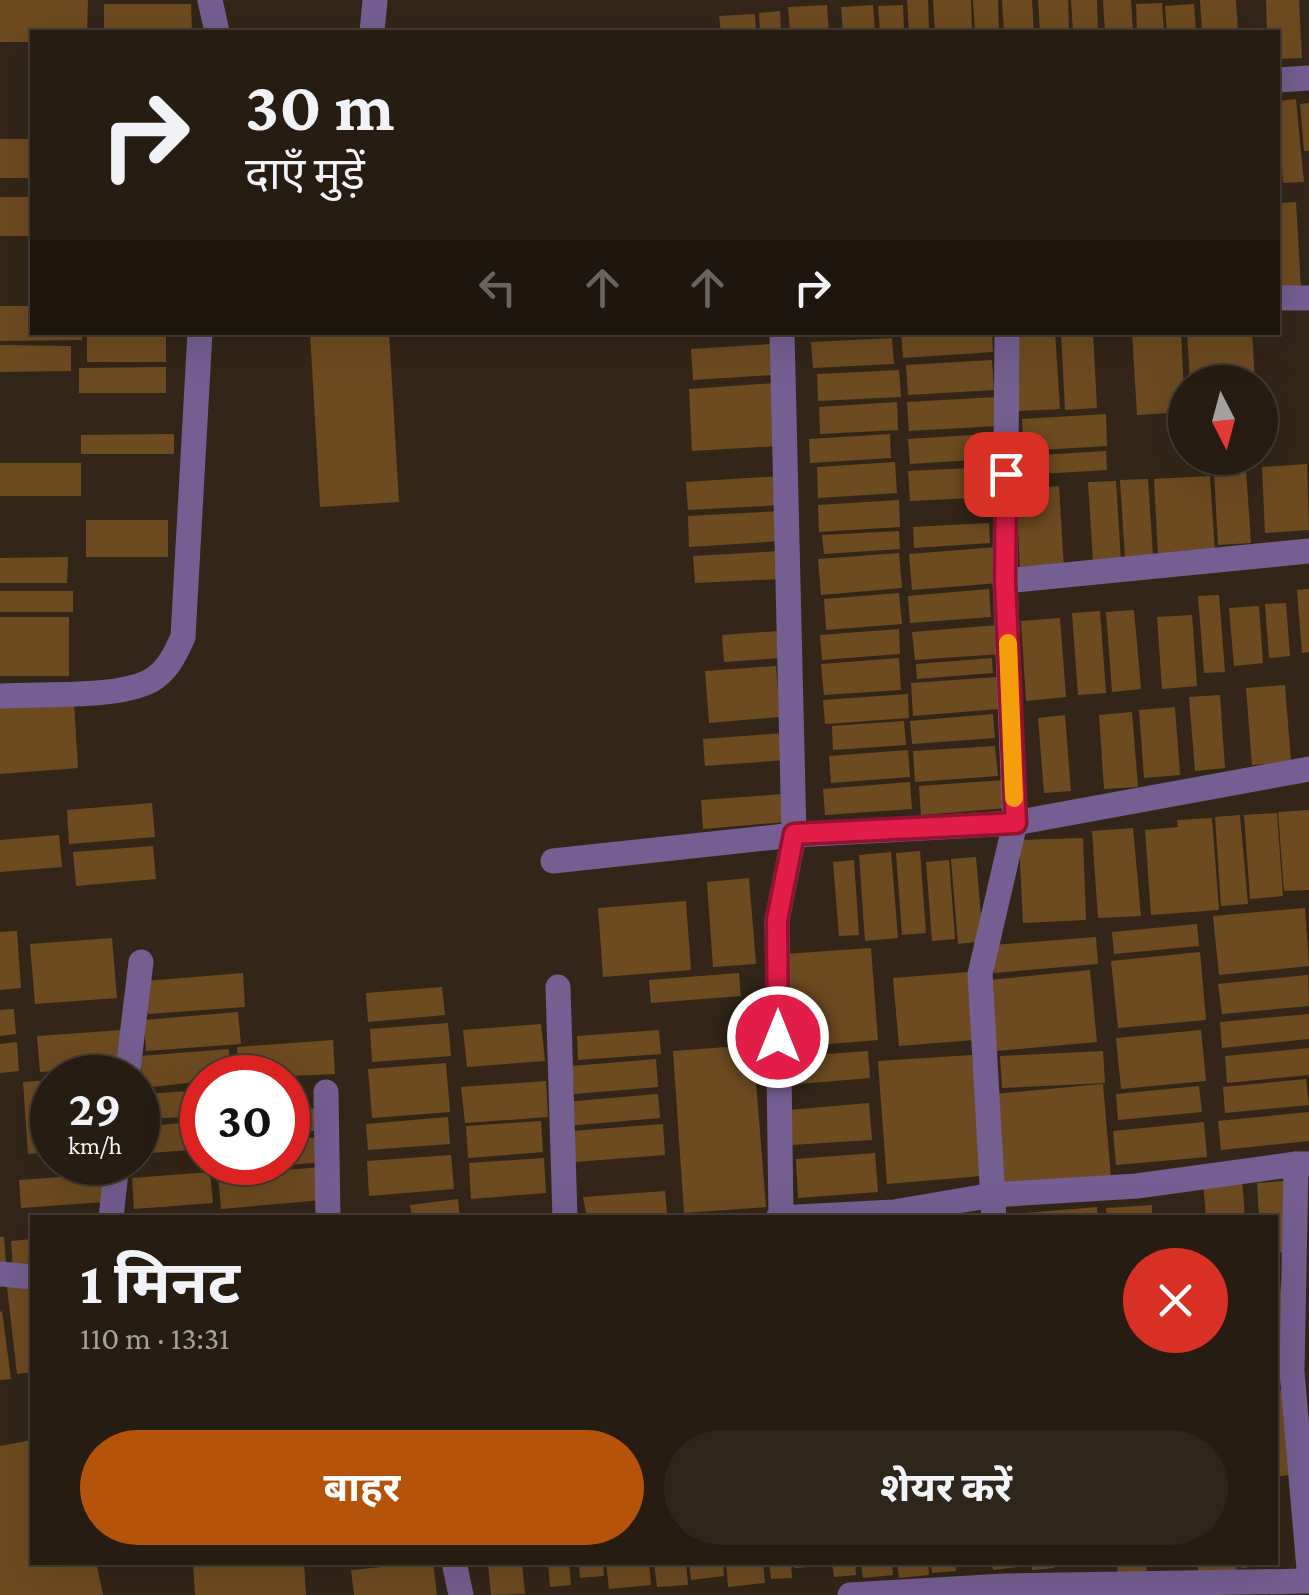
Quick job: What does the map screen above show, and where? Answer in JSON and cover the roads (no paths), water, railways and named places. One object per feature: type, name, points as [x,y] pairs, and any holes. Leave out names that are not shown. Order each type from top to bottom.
[{"type":"street","points":[[210,0],[216,30]]},
{"type":"street","points":[[372,30],[375,0]]},
{"type":"street","points":[[1280,80],[1309,78]]},
{"type":"street","points":[[1280,298],[1309,298]]},
{"type":"street","points":[[0,696],[142,684],[166,669],[175,656],[183,637],[200,335]]},
{"type":"street","points":[[780,1215],[777,920],[794,834],[782,335]]},
{"type":"street","points":[[993,1206],[980,974],[1016,823],[1005,581],[1008,335]]},
{"type":"street","points":[[1005,581],[1309,551]]},
{"type":"street","points":[[553,861],[794,834],[1016,823],[1309,769]]},
{"type":"street","points":[[130,1055],[140,962]]},
{"type":"street","points":[[558,987],[565,1215]]},
{"type":"street","points":[[326,1092],[328,1215]]},
{"type":"street","points":[[826,1215],[993,1206],[1303,1164],[1292,1372],[1309,1569]]},
{"type":"street","points":[[111,1215],[115,1185]]},
{"type":"street","points":[[0,1274],[30,1277]]},
{"type":"street","points":[[455,1565],[461,1595]]},
{"type":"street","points":[[850,1595],[1004,1586],[1309,1581]]}]
